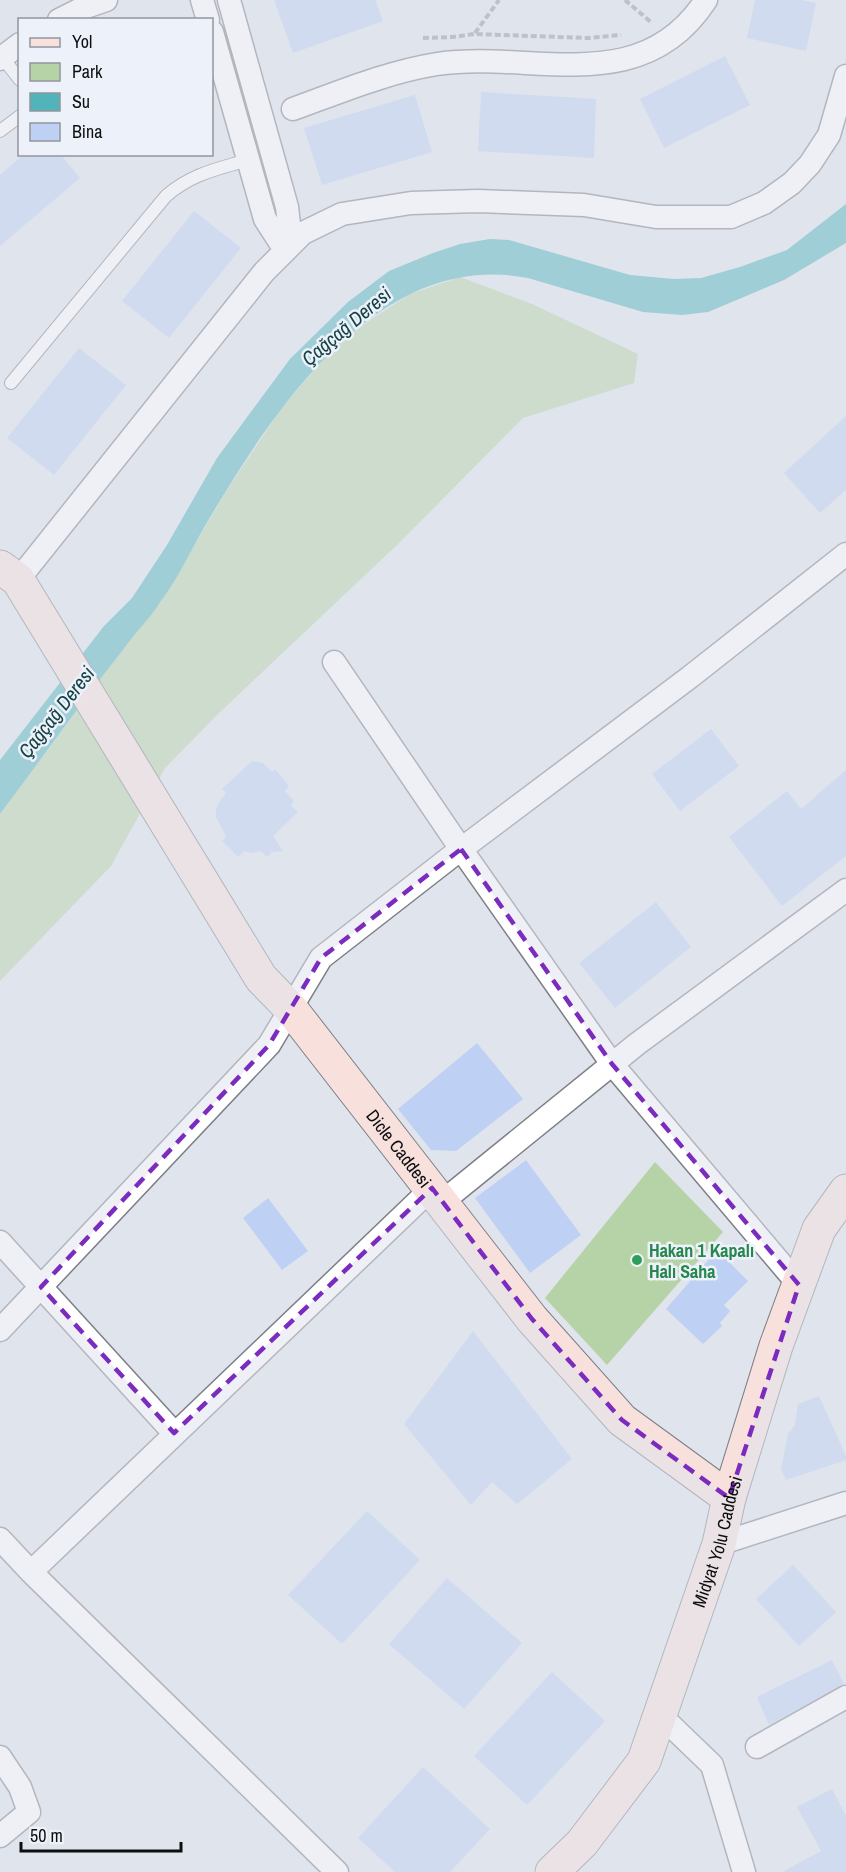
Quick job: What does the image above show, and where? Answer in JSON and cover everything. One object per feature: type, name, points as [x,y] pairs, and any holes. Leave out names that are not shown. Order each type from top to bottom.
[{"type":"street","points":[[63,18],[106,0]]},
{"type":"street","points":[[202,0],[207,18]]},
{"type":"street","points":[[229,0],[287,207],[289,224],[285,250]]},
{"type":"street","points":[[293,109],[386,75],[434,64],[497,61],[593,65],[631,58],[662,43],[679,31],[696,16],[706,0]]},
{"type":"street","points":[[213,36],[265,219],[285,250]]},
{"type":"street","points":[[1,58],[18,45]]},
{"type":"street","points":[[9,574],[264,272],[303,233],[342,214],[411,203],[478,201],[584,205],[656,217],[731,217],[764,203],[792,183],[810,164],[829,135],[846,76]]},
{"type":"street","points":[[0,1330],[269,1045],[321,958],[460,849],[690,677],[846,554]]},
{"type":"street","name":"Dicle Caddesi","points":[[9,574],[39,613],[121,752],[261,978],[291,1009],[532,1319],[622,1420],[729,1498]]},
{"type":"street","points":[[334,662],[460,849],[612,1064],[798,1285]]},
{"type":"street","points":[[31,1572],[174,1434],[437,1195],[846,891]]},
{"type":"street","name":"Midyat Yolu Caddesi","points":[[552,1872],[582,1843],[644,1761],[720,1544],[729,1498],[776,1346],[819,1229],[846,1191]]},
{"type":"street","points":[[0,1242],[174,1434]]},
{"type":"street","points":[[720,1544],[846,1503]]},
{"type":"street","points":[[0,1539],[337,1872]]},
{"type":"street","points":[[757,1747],[846,1697]]},
{"type":"street","points":[[660,1715],[712,1766],[744,1872]]},
{"type":"street","points":[[0,1757],[20,1786],[29,1812],[0,1836]]},
{"type":"lane","points":[[1,58],[18,78]]},
{"type":"lane","points":[[0,131],[18,118]]},
{"type":"lane","points":[[10,383],[166,196],[193,177],[248,160]]},
{"type":"path","points":[[474,34],[499,0]]},
{"type":"path","points":[[626,0],[652,23]]},
{"type":"path","points":[[646,26],[659,19]]},
{"type":"path","points":[[423,38],[474,34],[588,38],[624,34]]},
{"type":"highlighted area","points":[[461,849],[612,1064],[799,1285],[729,1498],[622,1420],[532,1319],[432,1188],[174,1433],[41,1287],[269,1045],[321,958]]},
{"type":"green space","points":[[460,277],[532,304],[638,354],[634,383],[523,418],[399,543],[218,714],[165,768],[111,866],[0,981],[0,814],[125,646],[160,603],[227,490],[282,407],[325,358],[358,328],[410,294]]},
{"type":"green space","name":"Hakan 1 Kapalı Halı Saha","points":[[655,1162],[723,1232],[607,1365],[545,1298]]},
{"type":"water","name":"Çağçağ Deresi","points":[[846,204],[846,243],[784,280],[708,312],[682,315],[643,312],[528,278],[473,275],[423,288],[377,314],[334,349],[296,391],[262,436],[231,482],[166,595],[93,688],[0,814],[0,760],[104,626],[132,598],[167,545],[217,458],[290,359],[348,302],[389,271],[460,244],[490,239],[509,240],[630,275],[674,279],[701,278],[787,250]]},
{"type":"building","points":[[274,0],[375,0],[383,21],[293,53]]},
{"type":"building","points":[[755,0],[802,0],[816,3],[806,51],[747,38]]},
{"type":"building","points":[[725,56],[750,105],[664,148],[640,99]]},
{"type":"building","points":[[481,92],[596,99],[594,158],[478,151]]},
{"type":"building","points":[[415,95],[432,152],[322,185],[304,128]]},
{"type":"building","points":[[22,156],[62,156],[80,178],[0,246],[0,175]]},
{"type":"building","points":[[194,211],[241,248],[169,338],[122,301]]},
{"type":"building","points":[[79,348],[126,385],[54,475],[7,438]]},
{"type":"building","points":[[846,416],[846,490],[820,513],[784,473]]},
{"type":"building","points":[[711,729],[739,766],[680,811],[652,774]]},
{"type":"building","points":[[252,761],[263,763],[272,772],[275,769],[289,786],[285,791],[294,801],[291,806],[298,812],[273,836],[283,851],[272,852],[267,857],[261,851],[252,853],[244,851],[238,857],[222,841],[226,836],[216,817],[218,804],[226,793],[222,789]]},
{"type":"building","points":[[846,770],[846,856],[782,906],[729,837],[787,791],[801,809]]},
{"type":"building","points":[[656,902],[691,947],[615,1008],[579,963]]},
{"type":"building","points":[[477,1043],[523,1099],[456,1151],[431,1150],[398,1109]]},
{"type":"building","points":[[526,1160],[581,1235],[530,1273],[475,1198]]},
{"type":"building","points":[[268,1198],[308,1251],[282,1270],[243,1218]]},
{"type":"building","points":[[717,1250],[748,1281],[724,1305],[730,1311],[720,1323],[722,1326],[703,1344],[666,1309]]},
{"type":"building","points":[[473,1331],[572,1459],[517,1504],[492,1482],[471,1505],[404,1424]]},
{"type":"building","points":[[819,1396],[846,1460],[786,1480],[781,1469],[788,1434],[795,1425],[798,1404]]},
{"type":"building","points":[[367,1511],[420,1560],[342,1644],[288,1595]]},
{"type":"building","points":[[793,1565],[836,1612],[799,1646],[756,1599]]},
{"type":"building","points":[[447,1578],[522,1643],[464,1709],[389,1644]]},
{"type":"building","points":[[832,1660],[844,1684],[769,1725],[757,1697]]},
{"type":"building","points":[[552,1672],[605,1721],[527,1805],[474,1756]]},
{"type":"building","points":[[423,1767],[490,1829],[450,1872],[395,1872],[358,1838]]},
{"type":"building","points":[[832,1789],[846,1816],[846,1872],[782,1872],[821,1851],[797,1807]]},
{"type":"place","name":"Hakan 1 Kapalı Halı Saha","points":[[637,1260]]}]
